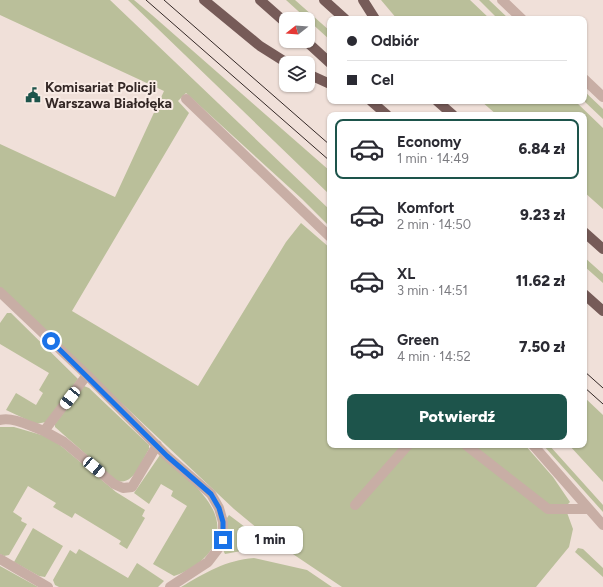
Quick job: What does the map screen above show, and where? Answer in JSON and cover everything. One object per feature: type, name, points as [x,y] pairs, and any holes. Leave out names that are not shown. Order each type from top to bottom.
[{"type":"main road","points":[[204,0],[260,46],[279,58]]},
{"type":"main road","points":[[260,0],[279,17]]},
{"type":"main road","points":[[324,0],[342,16]]},
{"type":"main road","points":[[363,0],[373,16]]},
{"type":"main road","points":[[314,48],[327,60]]},
{"type":"main road","points":[[315,77],[327,83]]},
{"type":"main road","points":[[375,104],[384,112]]},
{"type":"main road","points":[[440,104],[450,112]]},
{"type":"main road","points":[[587,235],[603,249]]},
{"type":"main road","points":[[587,297],[603,311]]},
{"type":"street","points":[[502,0],[519,16]]},
{"type":"street","points":[[587,82],[603,97]]},
{"type":"street","points":[[186,99],[327,233]]},
{"type":"street","points":[[0,292],[87,375],[157,445],[211,494],[219,508],[223,522],[223,540],[214,556],[208,562],[170,587]]},
{"type":"street","points":[[44,431],[87,375]]},
{"type":"street","points":[[0,420],[4,419],[16,421],[44,431],[64,442],[114,484],[123,488],[132,486],[157,445]]},
{"type":"street","points":[[356,506],[405,448]]},
{"type":"street","points":[[470,448],[548,509],[588,509]]},
{"type":"street","points":[[536,448],[603,525]]},
{"type":"street","points":[[0,559],[48,587]]},
{"type":"green space","points":[[0,0],[110,0],[327,207],[327,224],[302,199],[186,93],[178,101],[189,113],[72,311],[198,386],[286,242],[301,223],[327,245],[327,448],[528,448],[553,477],[570,502],[565,507],[573,529],[569,547],[536,587],[342,587],[269,538],[234,509],[0,289],[0,144],[115,197],[164,91],[0,15]]},
{"type":"green space","points":[[128,0],[134,0],[152,15],[327,168],[327,192]]},
{"type":"green space","points":[[286,0],[295,0],[309,12],[299,12]]},
{"type":"green space","points":[[381,0],[470,0],[487,16],[394,16]]},
{"type":"green space","points":[[479,0],[489,0],[506,16],[495,16]]},
{"type":"green space","points":[[315,18],[327,28],[327,37],[315,26]]},
{"type":"green space","points":[[587,94],[603,109],[603,119],[587,104]]},
{"type":"green space","points":[[484,104],[578,104],[586,112],[494,112]]},
{"type":"green space","points":[[587,113],[603,128],[603,209],[587,195]]},
{"type":"green space","points":[[587,260],[603,274],[603,283],[587,269]]},
{"type":"green space","points":[[7,313],[11,313],[78,379],[46,422],[36,424],[6,410],[16,393],[36,405],[43,393],[39,390],[49,373],[0,344],[0,323]]},
{"type":"green space","points":[[84,386],[89,388],[149,445],[149,449],[136,472],[127,480],[115,480],[55,427],[55,424]]},
{"type":"green space","points":[[587,400],[603,415],[603,482],[572,448],[587,448]]},
{"type":"green space","points":[[0,427],[14,427],[45,436],[60,445],[116,492],[145,510],[142,516],[145,518],[127,549],[119,544],[121,541],[75,513],[72,518],[53,507],[56,503],[28,486],[13,512],[22,518],[21,521],[27,524],[9,555],[4,556],[0,554]]},
{"type":"green space","points":[[546,448],[552,448],[603,505],[603,512]]},
{"type":"green space","points":[[160,455],[194,485],[204,496],[212,508],[217,521],[217,535],[208,554],[194,566],[174,576],[153,564],[187,506],[171,496],[173,491],[161,484],[149,504],[134,493]]},
{"type":"green space","points":[[229,515],[275,551],[252,549],[225,554],[222,548],[228,536],[227,518]]},
{"type":"green space","points":[[33,528],[63,546],[45,577],[39,576],[14,562]]},
{"type":"green space","points":[[578,548],[583,549],[603,568],[603,577],[575,552]]},
{"type":"green space","points":[[79,549],[128,578],[137,563],[164,581],[158,587],[59,587],[55,585],[53,580],[70,550],[76,554]]},
{"type":"green space","points":[[254,558],[307,570],[332,587],[181,587],[207,572],[225,564]]},
{"type":"green space","points":[[0,566],[38,587],[0,587]]},
{"type":"tram line","points":[[146,0],[327,158]]},
{"type":"tram line","points":[[164,0],[327,142]]},
{"type":"tram line","points":[[587,374],[603,388]]},
{"type":"tram line","points":[[587,390],[603,404]]},
{"type":"place","name":"Komisariat Policji Warszawa Białołęka","points":[[33,95]]},
{"type":"route","points":[[51,341],[167,456],[211,494],[219,508],[223,522],[223,540]]}]
